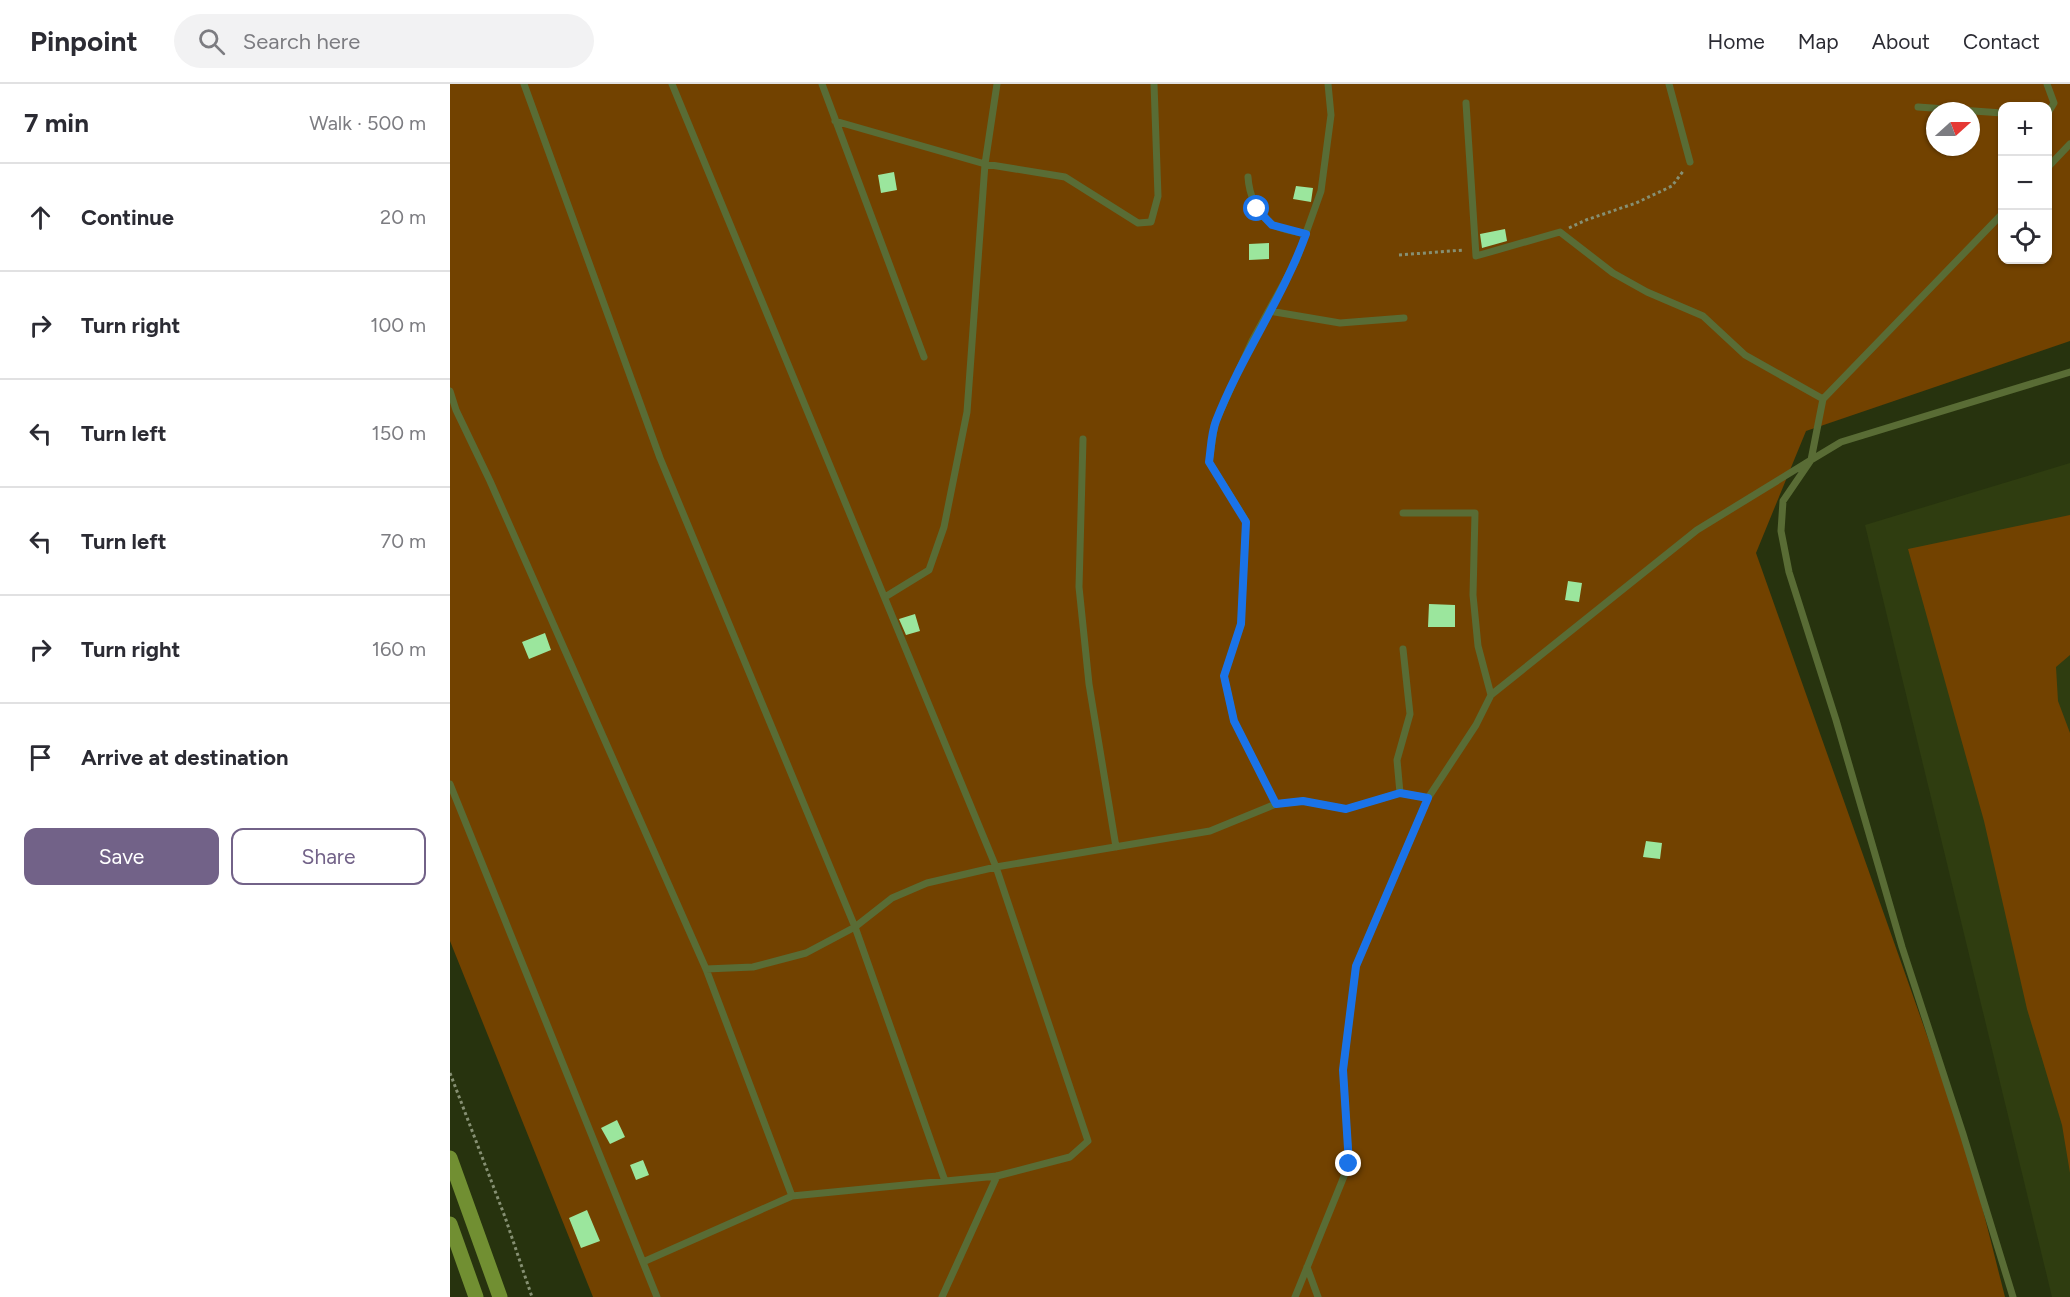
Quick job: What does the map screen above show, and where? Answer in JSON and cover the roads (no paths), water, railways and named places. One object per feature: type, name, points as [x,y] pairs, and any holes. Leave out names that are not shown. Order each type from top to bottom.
[{"type":"main road","points":[[450,1158],[500,1297]]},
{"type":"main road","points":[[450,1224],[476,1297]]},
{"type":"lane","points":[[524,84],[660,458],[855,927],[945,1180]]},
{"type":"lane","points":[[643,1262],[792,1196],[997,1176],[1070,1157],[1088,1141],[996,867],[672,84]]},
{"type":"lane","points":[[822,84],[924,357]]},
{"type":"lane","points":[[885,597],[929,570],[944,527],[967,412],[985,164],[996,84]]},
{"type":"lane","points":[[835,121],[985,164],[1065,177],[1138,223],[1152,222],[1158,196],[1154,84]]},
{"type":"lane","points":[[1276,804],[1234,721],[1224,676],[1241,624],[1246,522],[1209,462],[1215,423],[1252,341],[1296,261],[1321,191],[1331,115],[1328,84]]},
{"type":"lane","points":[[1669,84],[1690,162]]},
{"type":"lane","points":[[2047,84],[2054,103],[2052,106]]},
{"type":"lane","points":[[1466,103],[1476,256],[1560,232],[1613,273],[1647,292],[1703,316],[1744,355],[1823,399]]},
{"type":"lane","points":[[1918,107],[1998,113]]},
{"type":"lane","points":[[2052,163],[2070,144]]},
{"type":"lane","points":[[1248,177],[1248,186],[1257,209],[1272,225],[1306,234]]},
{"type":"lane","points":[[1998,218],[1823,399],[1810,460],[1783,501],[1781,531],[1789,572],[1836,720],[1902,947],[2013,1297]]},
{"type":"lane","points":[[1269,311],[1340,323],[1404,318]]},
{"type":"lane","points":[[1295,1297],[1349,1164],[1343,1070],[1356,966],[1428,798],[1476,724],[1491,695],[1697,530],[1841,442],[2070,372]]},
{"type":"lane","points":[[450,391],[456,410],[490,481],[706,969],[792,1196]]},
{"type":"lane","points":[[1083,439],[1079,587],[1089,684],[1116,847]]},
{"type":"lane","points":[[1403,513],[1475,513],[1473,595],[1478,646],[1491,695]]},
{"type":"lane","points":[[1400,793],[1397,760],[1410,714],[1403,649]]},
{"type":"lane","points":[[450,784],[657,1297]]},
{"type":"lane","points":[[706,969],[753,967],[806,953],[855,927],[892,898],[927,883],[996,867],[1210,831],[1276,804],[1303,801],[1346,809],[1400,793],[1428,798]]},
{"type":"lane","points":[[942,1297],[997,1176]]},
{"type":"lane","points":[[1308,1267],[1318,1297]]}]
